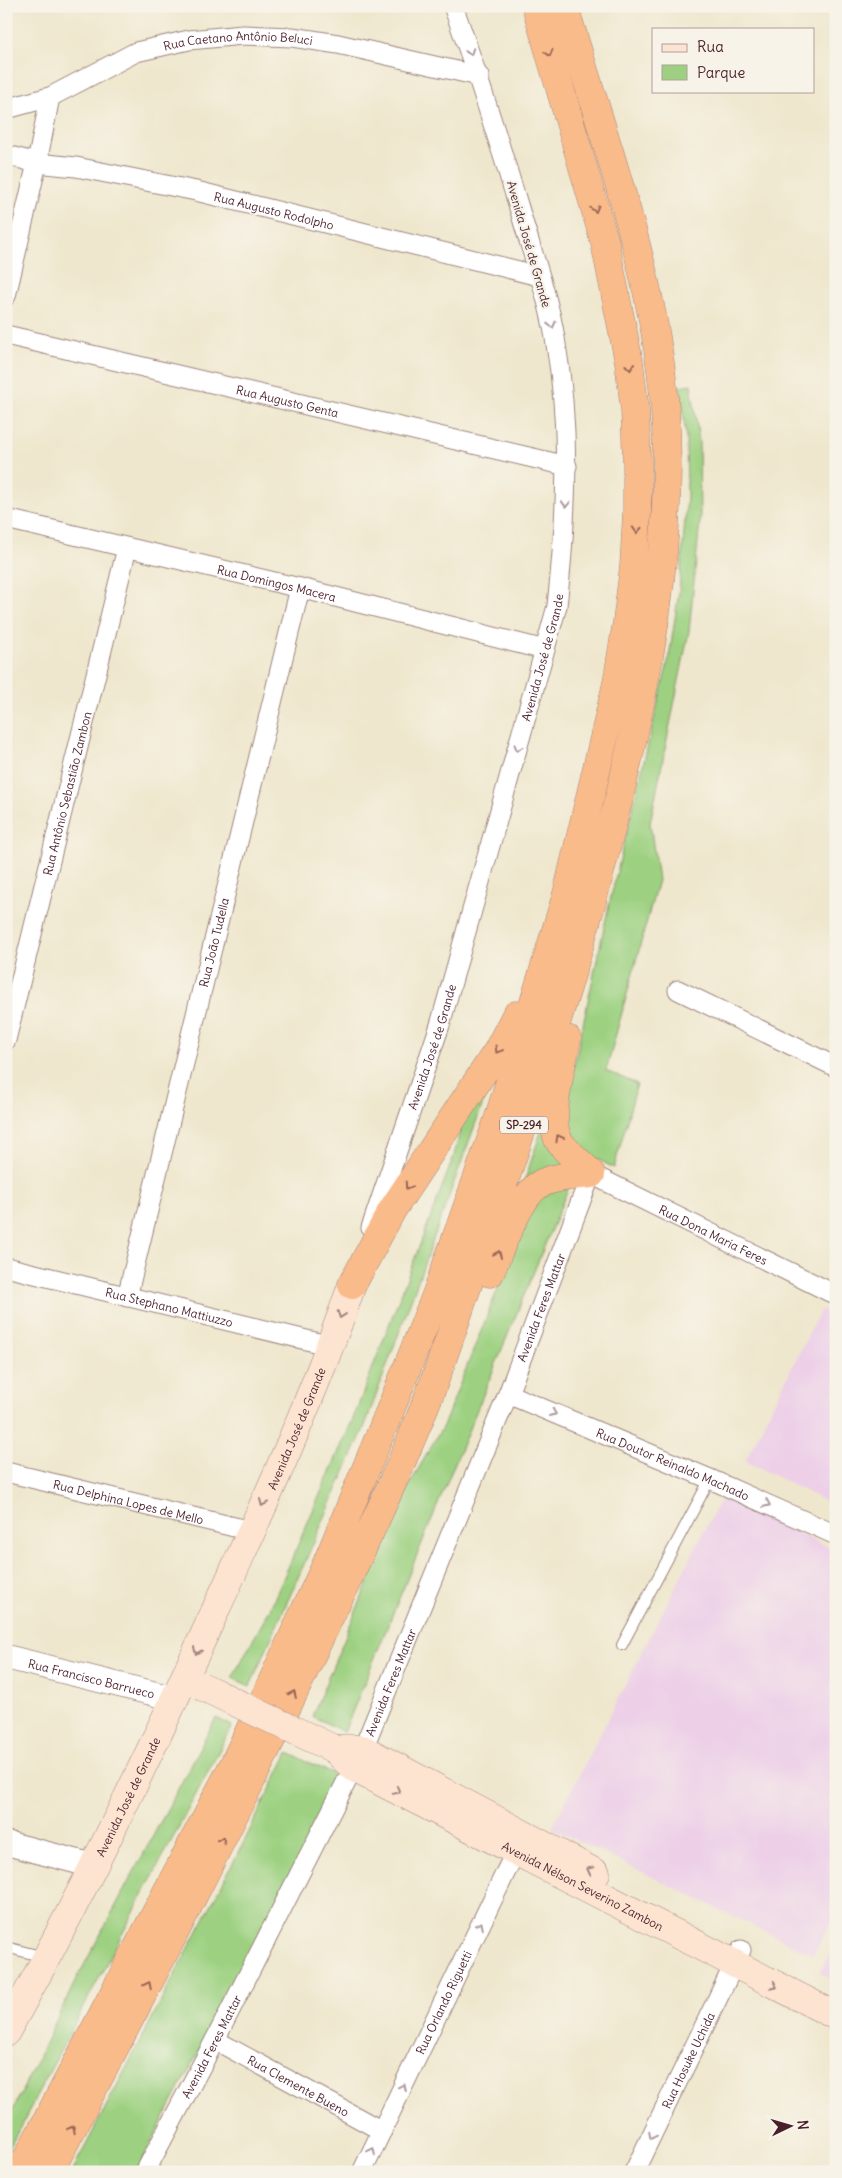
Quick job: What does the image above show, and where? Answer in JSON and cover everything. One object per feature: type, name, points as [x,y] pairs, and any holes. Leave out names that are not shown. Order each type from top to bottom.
[{"type":"highway","name":"SP-294","points":[[20,2172],[234,1764],[326,1565],[394,1401],[439,1285],[498,1117],[567,894],[617,683],[627,622],[638,513],[637,463],[635,410],[629,362],[606,243],[536,6]]},
{"type":"highway","name":"SP-294","points":[[50,2172],[255,1776],[348,1578],[430,1392],[531,1107],[589,916],[634,737],[651,653],[660,592],[666,519],[667,461],[665,408],[658,350],[633,234],[564,6]]},
{"type":"highway","points":[[352,1285],[392,1210],[498,1050],[512,1024],[567,894]]},
{"type":"highway","points":[[589,916],[553,1117],[554,1132],[560,1143],[592,1174]]},
{"type":"highway","points":[[430,1392],[453,1359],[508,1231],[532,1191],[540,1183],[553,1179],[592,1174]]},
{"type":"main road","name":"Avenida José de Grande","points":[[6,2032],[48,1958],[187,1688],[251,1531],[331,1346],[352,1285]]},
{"type":"main road","name":"Avenida Nélson Severino Zambon","points":[[187,1688],[358,1759],[647,1909],[738,1958],[836,2016]]},
{"type":"main road","name":"Avenida Nélson Severino Zambon","points":[[738,1958],[836,1996]]},
{"type":"street","name":"Avenida José de Grande","points":[[352,1285],[440,1025],[557,606],[564,538],[567,466],[563,397],[555,337],[539,276],[479,76],[453,6]]},
{"type":"street","name":"Rua Caetano Antônio Beluci","points":[[6,109],[50,97],[136,52],[189,40],[243,35],[292,37],[338,44],[479,76]]},
{"type":"street","points":[[6,296],[37,163],[50,97]]},
{"type":"street","name":"Rua Augusto Rodolpho","points":[[6,155],[37,163],[76,167],[196,191],[539,276]]},
{"type":"street","name":"Rua Augusto Genta","points":[[6,335],[567,466]]},
{"type":"street","name":"Rua Domingos Macera","points":[[6,519],[300,588],[545,650]]},
{"type":"street","name":"Rua Antônio Sebastião Zambon","points":[[6,1040],[127,548]]},
{"type":"street","name":"Rua João Tudella","points":[[127,1297],[300,588]]},
{"type":"street","points":[[678,990],[836,1067]]},
{"type":"street","name":"Rua Dona Maria Feres","points":[[592,1174],[836,1295]]},
{"type":"street","name":"Avenida Feres Mattar","points":[[145,2172],[215,2040],[358,1759],[508,1394],[592,1174]]},
{"type":"street","name":"Rua Stephano Mattiuzzo","points":[[6,1267],[331,1346]]},
{"type":"street","name":"Rua Doutor Reinaldo Machado","points":[[508,1394],[710,1479],[836,1535]]},
{"type":"street","name":"Rua Delphina Lopes de Mello","points":[[6,1472],[251,1531]]},
{"type":"street","name":"Rua Francisco Barrueco","points":[[6,1657],[187,1688]]},
{"type":"street","points":[[6,1843],[94,1866]]},
{"type":"street","name":"Rua Orlando Riguetti","points":[[362,2172],[519,1844]]},
{"type":"street","name":"Rua Hosuke Uchida","points":[[634,2172],[738,1958]]},
{"type":"street","name":"Rua Clemente Bueno","points":[[215,2040],[382,2131]]},
{"type":"lane","points":[[622,1645],[710,1479]]},
{"type":"lane","points":[[6,1947],[48,1958]]},
{"type":"shaded area","points":[[821,1309],[836,1316],[836,1507],[745,1461]]},
{"type":"shaded area","points":[[722,1496],[836,1551],[836,1913],[813,1955],[552,1828]]},
{"type":"shaded area","points":[[836,1940],[836,1981],[820,1973]]},
{"type":"green space","points":[[691,384],[699,441],[700,521],[689,631],[650,823],[658,880],[606,1071],[637,1084],[614,1168],[584,1150],[571,1136],[567,1127],[566,1102],[609,905],[669,658],[679,592],[687,497],[686,437],[680,386]]},
{"type":"green space","points":[[490,1084],[363,1431],[250,1686],[232,1678],[269,1611],[353,1419],[454,1156],[461,1126]]},
{"type":"green space","points":[[546,1117],[576,1168],[520,1194]]},
{"type":"green space","points":[[570,1184],[344,1732],[312,1716],[408,1487],[444,1424],[530,1208],[537,1198]]},
{"type":"green space","points":[[216,1718],[232,1726],[6,2154],[6,2124],[73,1986]]},
{"type":"green space","points":[[288,1753],[332,1773],[337,1779],[337,1787],[136,2172],[72,2172],[243,1844]]}]
